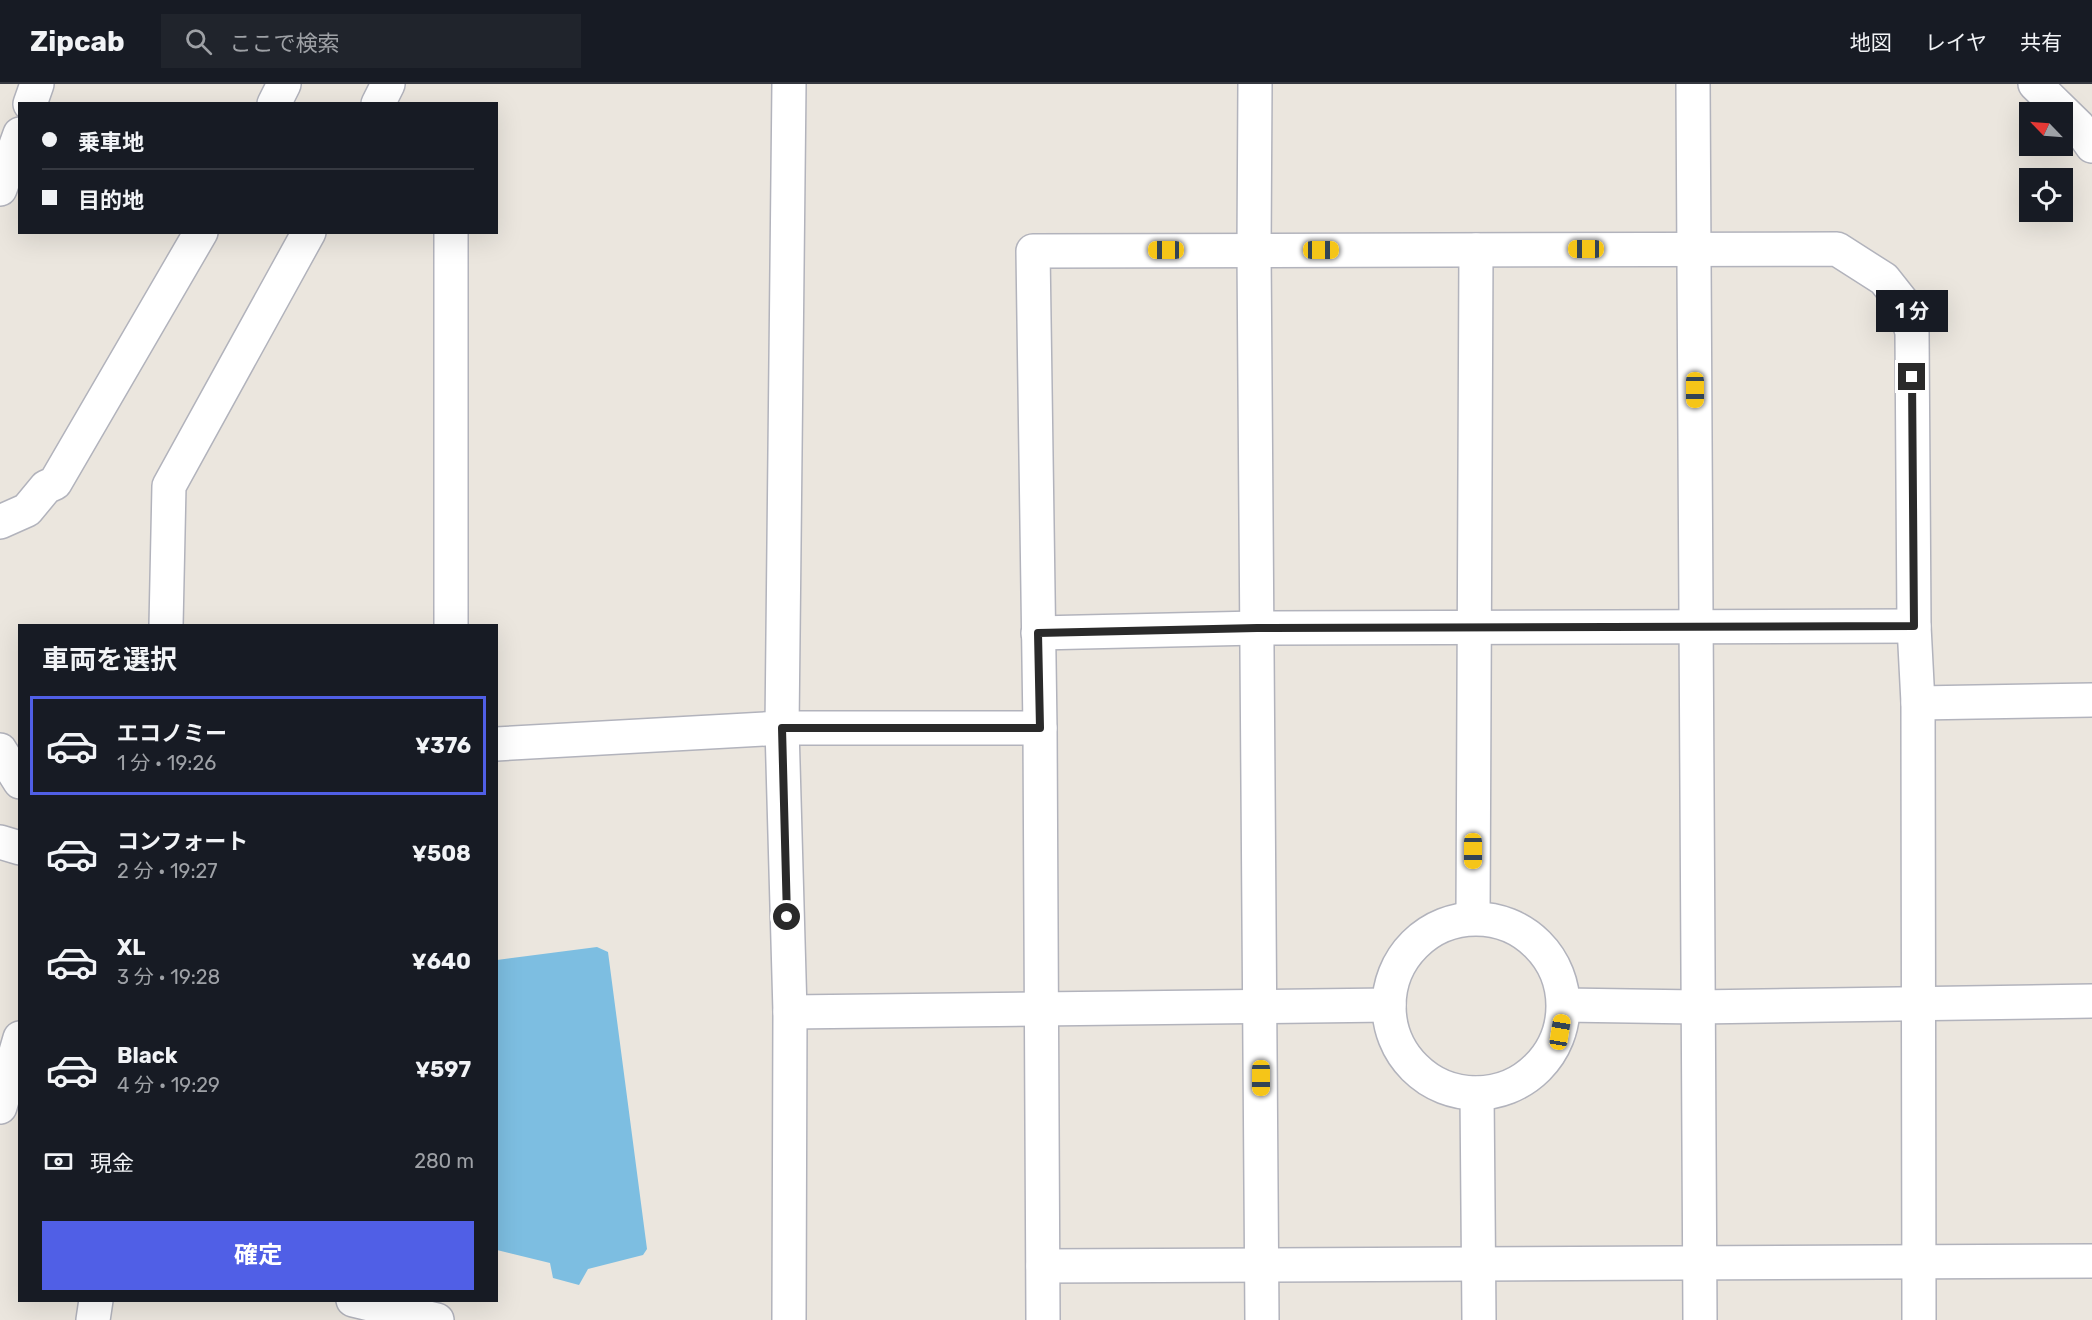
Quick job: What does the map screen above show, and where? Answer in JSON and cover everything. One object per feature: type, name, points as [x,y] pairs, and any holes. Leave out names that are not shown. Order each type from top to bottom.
[{"type":"street","points":[[31,102],[37,84]]},
{"type":"street","points":[[275,102],[284,84]]},
{"type":"street","points":[[379,102],[388,84]]},
{"type":"street","points":[[789,84],[782,728],[790,1012],[789,1320]]},
{"type":"street","points":[[1255,84],[1254,250],[1262,1320]]},
{"type":"street","points":[[1693,84],[1700,1320]]},
{"type":"street","points":[[2035,84],[2078,126],[2092,146]]},
{"type":"street","points":[[0,189],[18,140]]},
{"type":"street","points":[[0,522],[27,510],[46,487],[55,483],[200,234]]},
{"type":"street","points":[[166,624],[169,486],[308,234]]},
{"type":"street","points":[[451,234],[451,624]]},
{"type":"street","points":[[1043,1320],[1040,728],[1033,250],[1695,248],[1837,249],[1884,279],[1903,303],[1912,332],[1914,626],[1918,703],[1919,1320]]},
{"type":"street","points":[[1473,918],[1476,250]]},
{"type":"street","points":[[1038,633],[1257,628],[1914,626]]},
{"type":"street","points":[[1918,703],[2092,700]]},
{"type":"street","points":[[498,744],[782,728],[1040,728]]},
{"type":"street","points":[[0,750],[18,779]]},
{"type":"street","points":[[0,842],[18,847]]},
{"type":"street","points":[[1473,918],[1501,922],[1526,933],[1546,953],[1559,977],[1564,1005],[1560,1032],[1552,1048],[1528,1076],[1504,1089],[1477,1094],[1450,1089],[1425,1077],[1405,1058],[1393,1032],[1389,1005],[1393,978],[1405,954],[1424,936],[1447,923],[1473,918]]},
{"type":"street","points":[[1564,1005],[1697,1007],[2092,1001]]},
{"type":"street","points":[[790,1012],[1042,1011],[1389,1005]]},
{"type":"street","points":[[0,1107],[18,1045]]},
{"type":"street","points":[[1477,1094],[1479,1320]]},
{"type":"street","points":[[1043,1266],[2092,1261]]},
{"type":"street","points":[[93,1320],[96,1302]]},
{"type":"street","points":[[361,1302],[437,1320]]},
{"type":"water","points":[[597,947],[608,952],[647,1249],[643,1255],[588,1269],[579,1285],[553,1278],[550,1263],[498,1250],[498,960]]},
{"type":"route","points":[[787,917],[782,728],[1040,728],[1038,633],[1257,628],[1914,626],[1912,377]]}]
